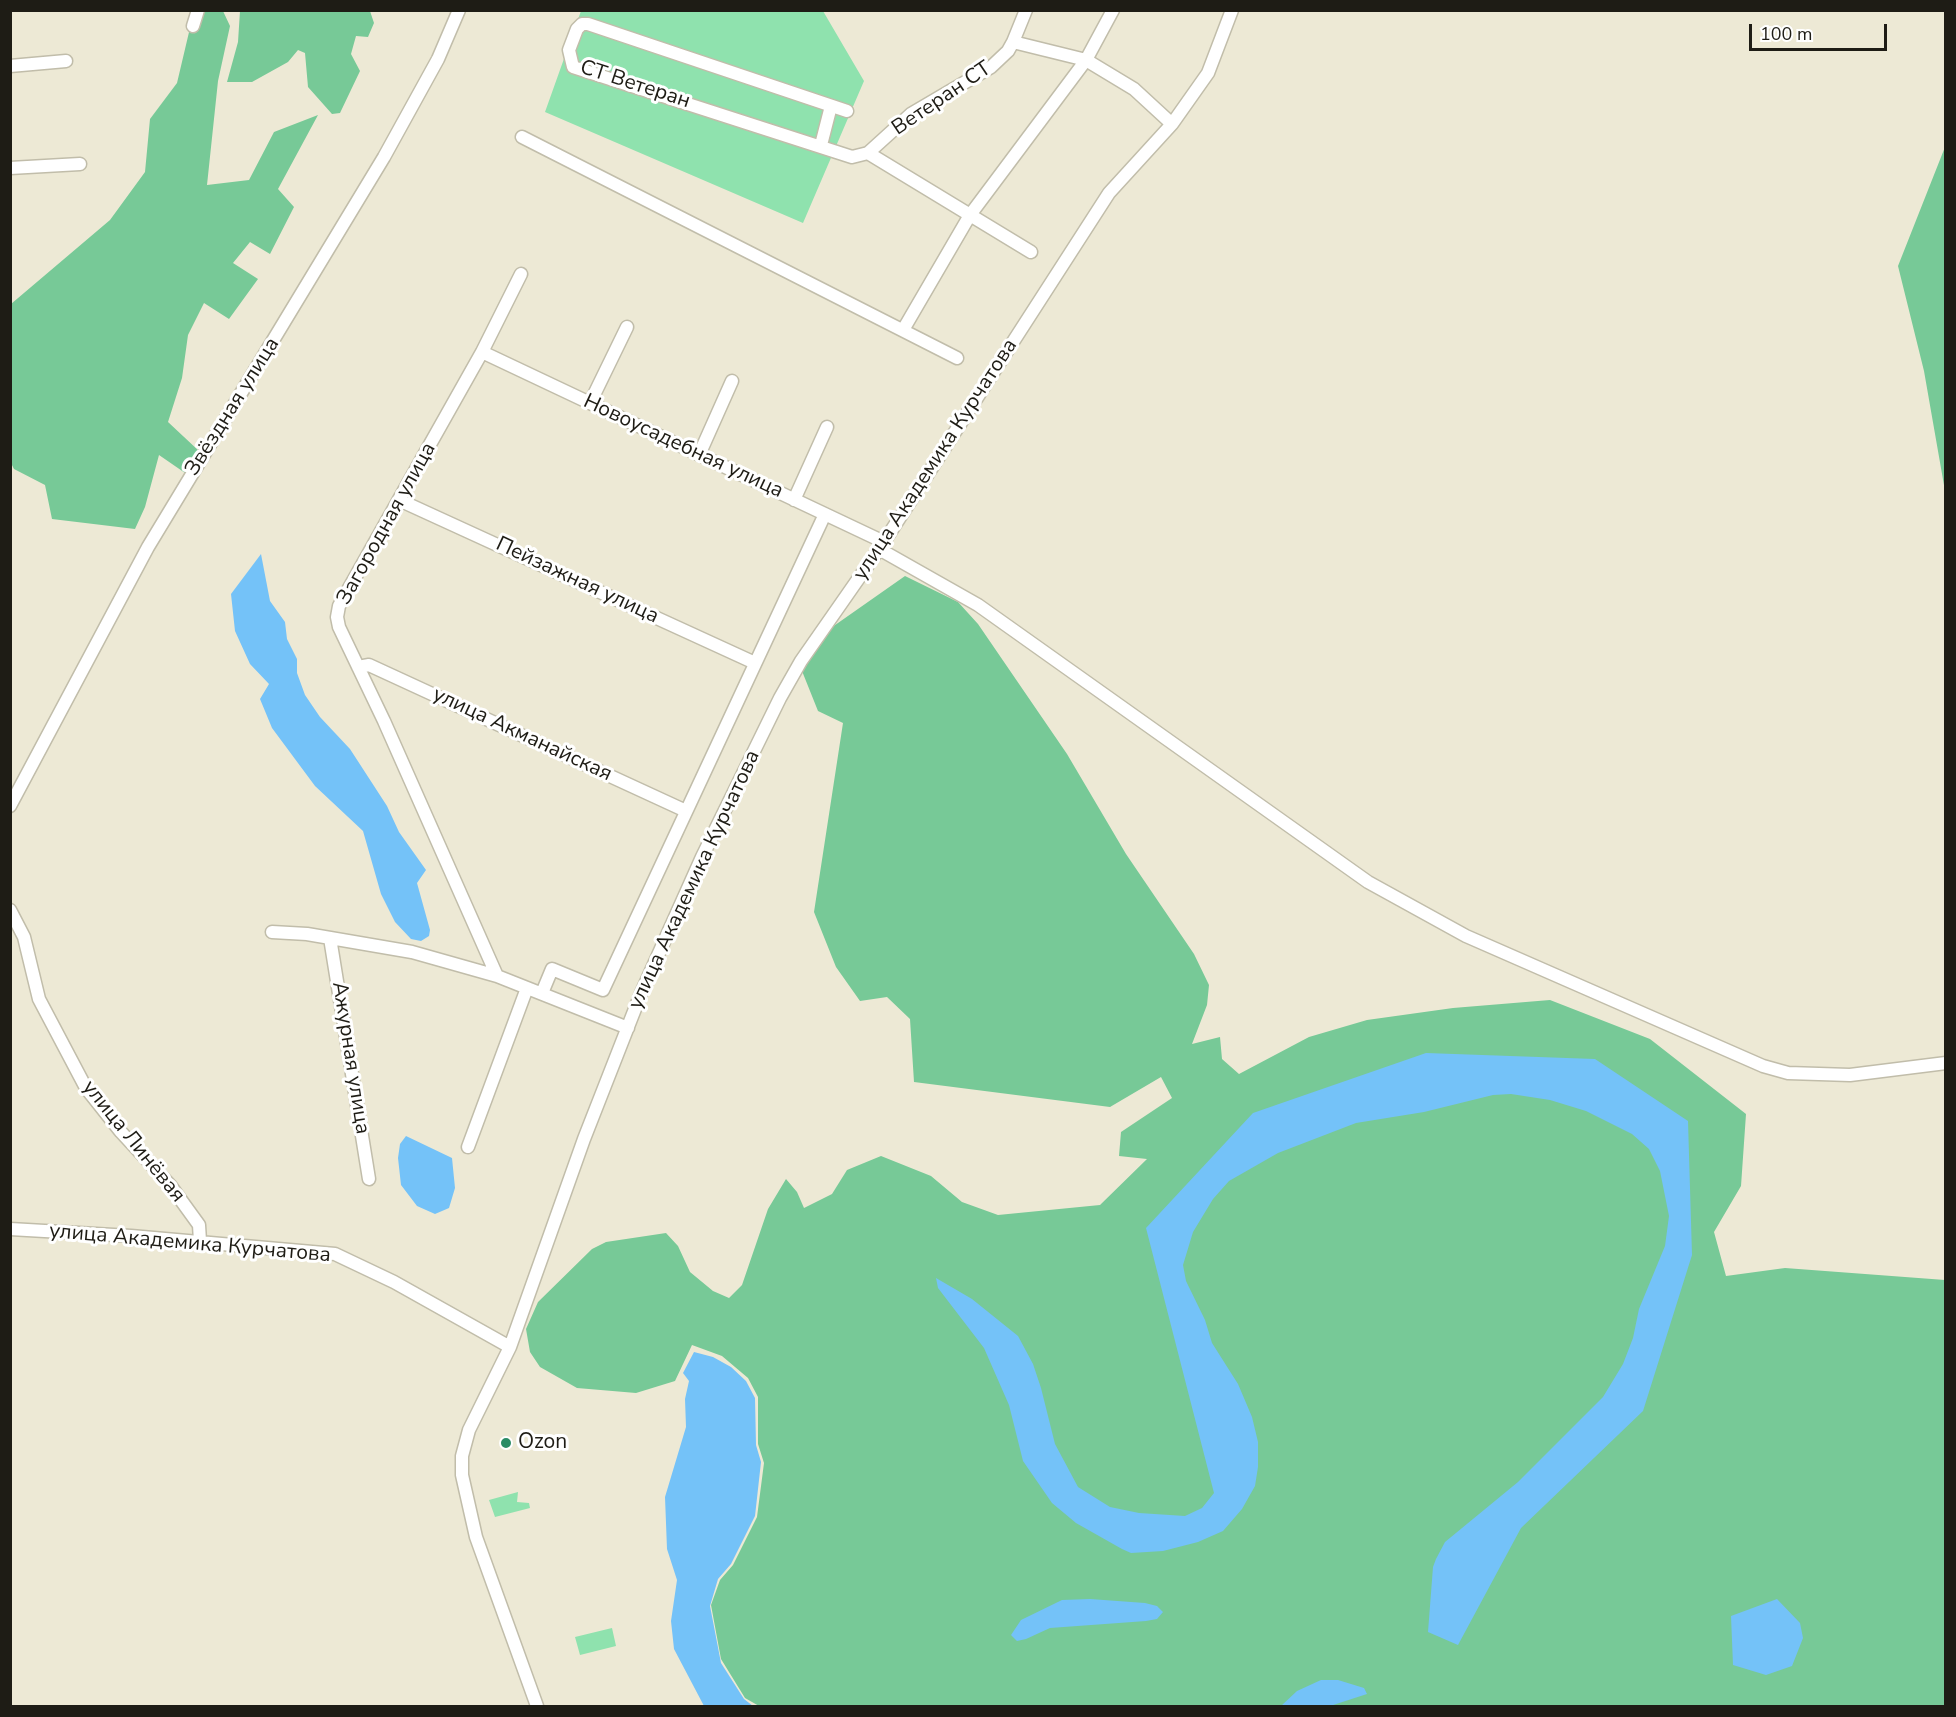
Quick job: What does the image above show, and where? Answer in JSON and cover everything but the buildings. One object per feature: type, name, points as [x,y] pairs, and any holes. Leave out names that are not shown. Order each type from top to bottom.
[{"type":"street","points":[[193,26],[198,10]]},
{"type":"street","name":"Звёздная улица","points":[[10,806],[148,546],[384,157],[438,59],[459,10]]},
{"type":"street","name":"Ветеран СТ","points":[[868,153],[911,114],[991,68],[1008,51],[1026,10]]},
{"type":"street","points":[[903,330],[970,215],[1086,60],[1113,10]]},
{"type":"street","name":"улица Академика Курчатова","points":[[10,1229],[200,1241],[335,1254],[394,1282],[510,1347],[628,1028],[702,857],[780,698],[801,661],[881,546],[1109,193],[1172,124],[1208,73],[1232,10]]},
{"type":"street","name":"СТ Ветеран","points":[[847,111],[588,24],[582,24],[577,29],[569,50],[573,67],[821,145],[852,157],[868,153]]},
{"type":"street","points":[[1012,42],[1086,60],[1134,89],[1172,124]]},
{"type":"street","points":[[10,66],[66,61]]},
{"type":"street","points":[[821,145],[831,106]]},
{"type":"street","points":[[522,137],[957,358]]},
{"type":"street","points":[[868,153],[1032,252]]},
{"type":"street","points":[[10,168],[80,164]]},
{"type":"street","name":"Загородная улица","points":[[497,976],[339,627],[339,606],[482,352],[521,274]]},
{"type":"street","points":[[590,403],[627,327]]},
{"type":"street","name":"Новоусадебная улица","points":[[482,352],[825,514],[881,546],[978,605],[1368,882],[1466,936],[1763,1066],[1788,1073],[1850,1075],[1946,1063]]},
{"type":"street","points":[[699,455],[732,381]]},
{"type":"street","points":[[794,500],[827,428]]},
{"type":"street","name":"Пейзажная улица","points":[[399,500],[755,663]]},
{"type":"street","points":[[542,993],[552,969],[603,990],[825,514]]},
{"type":"street","name":"улица Акманайская","points":[[358,667],[369,664],[686,811]]},
{"type":"street","name":"улица Линёвая","points":[[10,910],[24,937],[39,999],[80,1077],[121,1132],[170,1185],[199,1225],[200,1241]]},
{"type":"street","points":[[272,932],[330,938],[412,952],[497,976],[628,1028]]},
{"type":"street","name":"Ажурная улица","points":[[330,938],[369,1179]]},
{"type":"street","points":[[468,1147],[528,988]]},
{"type":"street","points":[[510,1347],[469,1430],[462,1456],[462,1475],[476,1537],[537,1707]]},
{"type":"green space","points":[[194,11],[223,11],[230,26],[218,81],[207,185],[249,180],[274,132],[318,115],[278,189],[294,207],[270,254],[250,242],[233,263],[258,279],[229,319],[204,303],[188,335],[182,378],[168,422],[199,451],[188,475],[159,455],[145,507],[135,529],[52,519],[45,485],[14,469],[11,463],[11,304],[110,220],[145,172],[150,119],[177,83]]},
{"type":"green space","points":[[240,11],[370,11],[374,23],[368,37],[356,36],[351,54],[360,71],[340,113],[332,114],[308,87],[305,53],[298,50],[288,62],[252,82],[227,82],[238,42]]},
{"type":"green space","points":[[581,11],[823,11],[864,81],[803,223],[545,112]]},
{"type":"green space","points":[[1945,147],[1945,491],[1924,371],[1898,266]]},
{"type":"green space","points":[[905,576],[958,602],[978,624],[1067,754],[1126,854],[1194,954],[1209,985],[1207,1005],[1192,1044],[1220,1037],[1222,1059],[1239,1074],[1309,1037],[1367,1020],[1453,1008],[1550,1000],[1650,1039],[1746,1114],[1741,1186],[1714,1232],[1726,1276],[1785,1268],[1945,1280],[1945,1706],[759,1706],[745,1698],[721,1659],[711,1605],[720,1580],[733,1565],[757,1517],[764,1463],[758,1444],[758,1397],[748,1378],[722,1356],[692,1345],[675,1381],[636,1393],[577,1388],[540,1367],[530,1352],[526,1329],[538,1302],[592,1249],[606,1242],[666,1233],[678,1246],[690,1272],[713,1291],[729,1298],[742,1285],[768,1209],[786,1179],[797,1192],[804,1208],[832,1194],[847,1170],[881,1156],[931,1176],[962,1202],[998,1215],[1100,1205],[1147,1159],[1119,1156],[1121,1132],[1172,1098],[1161,1077],[1110,1107],[914,1082],[910,1019],[887,997],[860,1001],[836,967],[814,912],[843,723],[818,711],[802,671],[828,630]]},
{"type":"green space","points":[[518,1492],[517,1502],[529,1503],[530,1508],[495,1517],[489,1500]]},
{"type":"green space","points":[[612,1628],[616,1646],[580,1655],[575,1637]]},
{"type":"water","points":[[261,554],[270,601],[285,622],[287,639],[297,659],[297,673],[305,695],[320,717],[350,749],[387,806],[399,832],[426,870],[417,883],[430,930],[429,936],[421,941],[411,939],[395,922],[381,894],[363,831],[315,786],[272,728],[260,699],[269,684],[250,664],[235,631],[231,594]]},
{"type":"water","points":[[1426,1053],[1595,1059],[1688,1121],[1692,1255],[1643,1411],[1521,1528],[1458,1645],[1428,1632],[1433,1567],[1436,1559],[1445,1542],[1518,1482],[1603,1397],[1623,1364],[1633,1338],[1639,1309],[1665,1246],[1669,1216],[1660,1171],[1649,1149],[1632,1134],[1586,1111],[1550,1100],[1511,1094],[1493,1095],[1424,1112],[1356,1123],[1278,1153],[1229,1181],[1213,1199],[1193,1232],[1183,1265],[1186,1281],[1205,1320],[1212,1343],[1238,1384],[1252,1417],[1258,1442],[1255,1486],[1242,1509],[1223,1531],[1198,1542],[1163,1551],[1131,1553],[1076,1523],[1052,1503],[1023,1461],[1009,1405],[984,1348],[938,1288],[936,1278],[972,1299],[1018,1336],[1033,1364],[1055,1444],[1078,1487],[1110,1507],[1139,1513],[1185,1516],[1202,1508],[1214,1493],[1146,1228],[1253,1113]]},
{"type":"water","points":[[406,1136],[452,1158],[455,1188],[449,1208],[435,1214],[417,1206],[401,1185],[398,1158],[400,1144]]},
{"type":"water","points":[[694,1352],[713,1357],[731,1367],[746,1381],[755,1398],[756,1445],[761,1462],[755,1516],[731,1564],[718,1579],[710,1606],[721,1663],[744,1699],[753,1706],[704,1706],[674,1649],[671,1621],[677,1580],[667,1549],[665,1497],[686,1427],[685,1399],[689,1381],[683,1373]]},
{"type":"water","points":[[1090,1599],[1145,1603],[1157,1606],[1163,1612],[1157,1619],[1146,1621],[1050,1628],[1017,1641],[1011,1635],[1021,1620],[1062,1600]]},
{"type":"water","points":[[1777,1599],[1800,1623],[1803,1638],[1792,1666],[1766,1675],[1733,1665],[1731,1616]]},
{"type":"water","points":[[1321,1680],[1338,1680],[1364,1688],[1367,1694],[1330,1706],[1281,1706],[1297,1691]]},
{"type":"place","name":"Ozon","points":[[506,1443]]}]
